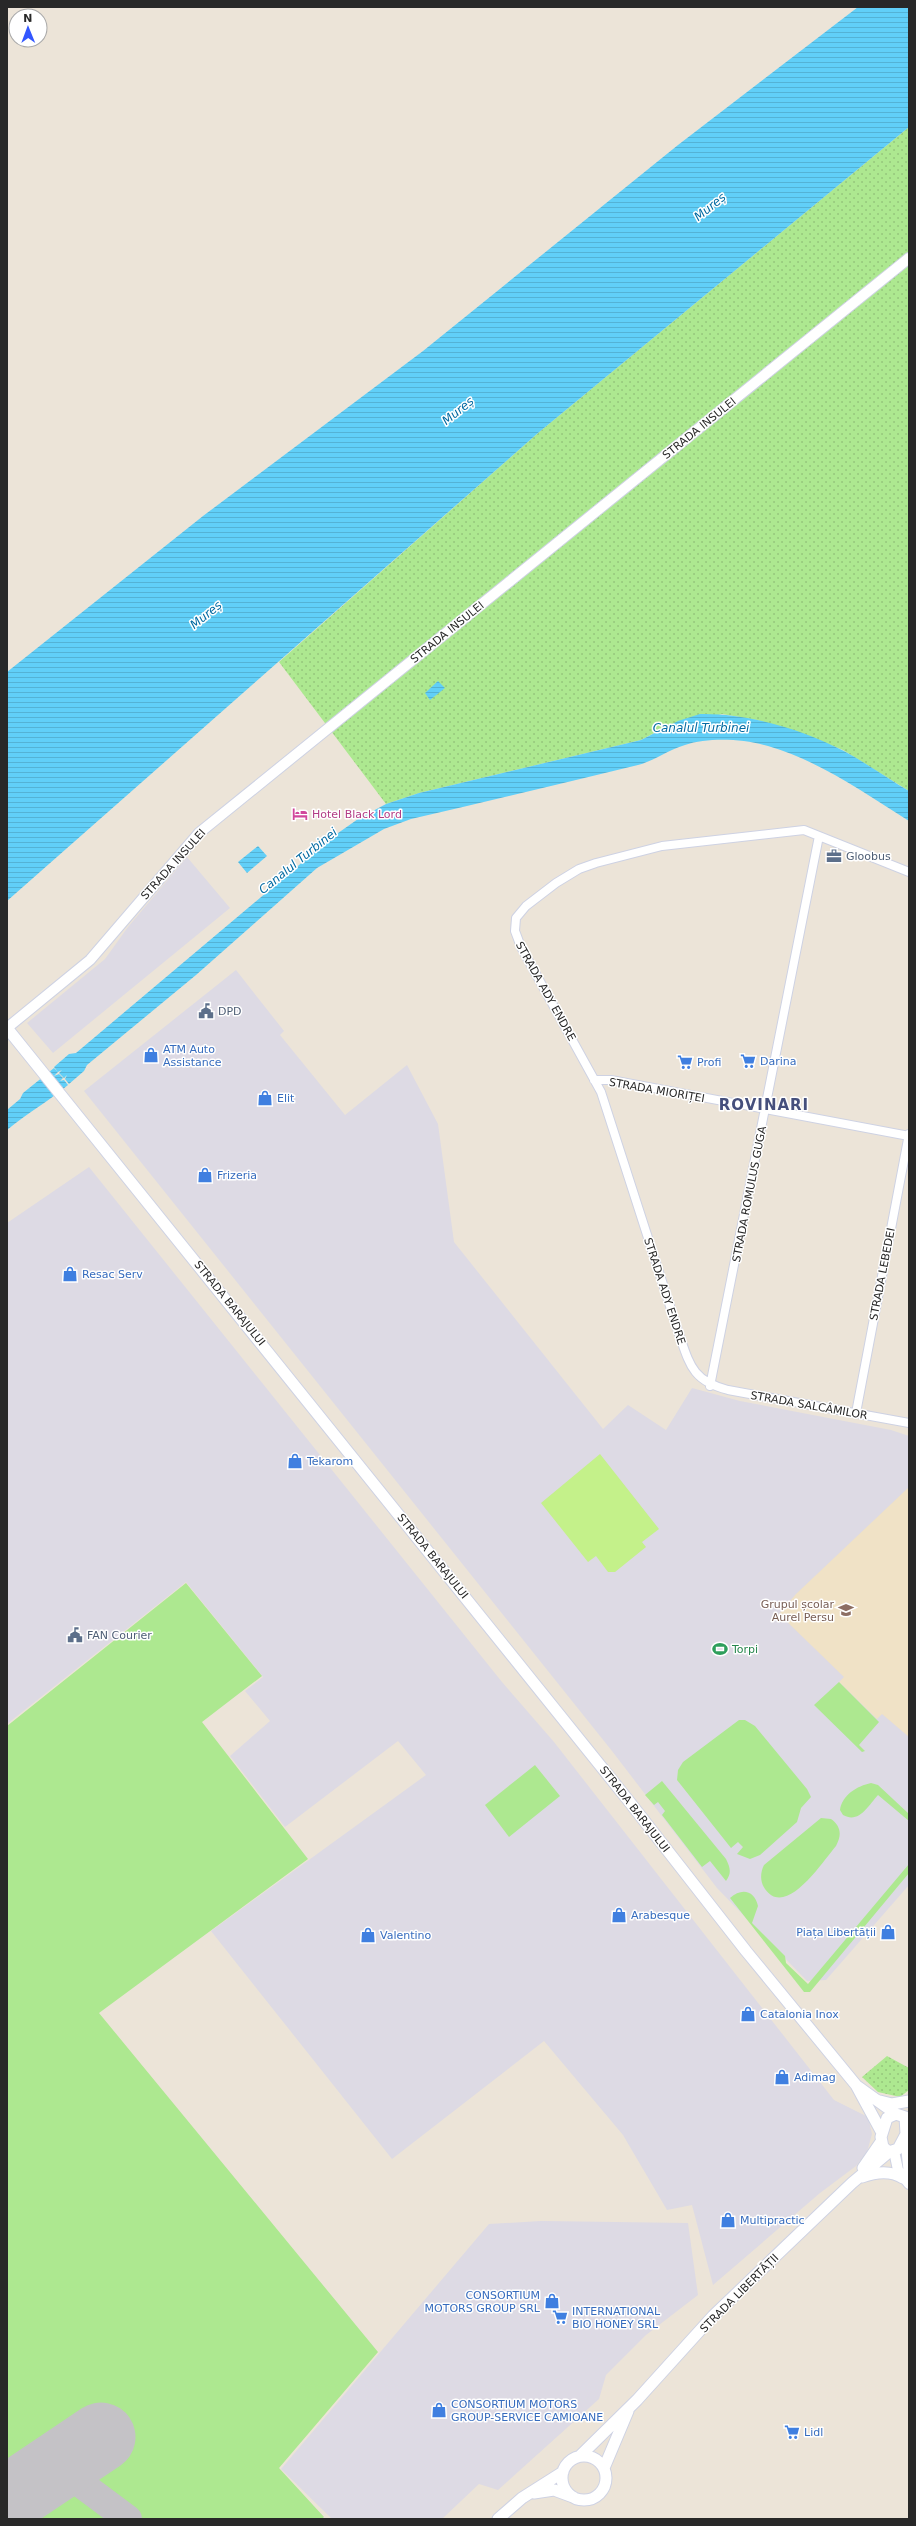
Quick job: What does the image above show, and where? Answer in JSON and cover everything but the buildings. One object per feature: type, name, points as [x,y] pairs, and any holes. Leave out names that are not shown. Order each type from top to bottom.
[{"type":"main road","name":"STRADA BARAJULUI","points":[[7,1028],[628,1800],[746,1951],[856,2086],[882,2138],[892,2152]]},
{"type":"main road","name":"STRADA BARAJULUI","points":[[856,2086],[901,2112]]},
{"type":"main road","points":[[878,2100],[892,2104],[909,2101]]},
{"type":"main road","points":[[901,2112],[907,2122],[907,2134]]},
{"type":"main road","name":"STRADA LIBERTĂȚII","points":[[855,2181],[882,2138],[887,2118],[901,2112]]},
{"type":"main road","name":"STRADA LIBERTĂȚII","points":[[580,2456],[630,2407],[713,2316],[855,2181],[898,2149],[907,2134]]},
{"type":"main road","points":[[855,2181],[880,2172],[891,2173],[907,2179]]},
{"type":"main road","name":"STRADA LIBERTĂȚII","points":[[604,2468],[630,2407]]},
{"type":"main road","points":[[498,2519],[522,2498],[563,2472],[567,2465],[580,2456],[594,2458],[604,2468],[606,2478],[601,2492],[585,2500],[554,2490],[538,2491],[522,2498]]},
{"type":"main road","points":[[563,2472],[563,2482],[567,2491],[574,2497]]},
{"type":"street","name":"STRADA INSULEI","points":[[7,1028],[90,960],[199,833],[909,258]]},
{"type":"street","name":"STRADA ADY ENDRE","points":[[710,1386],[702,1381],[688,1362],[621,1160],[606,1105],[594,1080],[517,939],[516,918],[523,909],[579,869],[640,850],[707,840],[797,830],[807,831],[909,872]]},
{"type":"street","name":"STRADA ROMULUS GUGA","points":[[710,1386],[820,836]]},
{"type":"street","name":"STRADA MIORIȚEI","points":[[594,1080],[611,1080],[909,1136]]},
{"type":"street","name":"STRADA LEBEDEI","points":[[856,1413],[909,1136]]},
{"type":"street","name":"STRADA SALCÂMILOR","points":[[710,1386],[909,1423]]},
{"type":"street","points":[[907,2134],[907,2179]]},
{"type":"street","points":[[892,2152],[895,2163],[907,2179]]},
{"type":"shaded area","points":[[187,857],[230,908],[53,1053],[27,1023],[105,959],[128,927]]},
{"type":"shaded area","points":[[236,970],[284,1031],[280,1035],[345,1115],[407,1065],[438,1124],[454,1242],[603,1429],[628,1405],[666,1430],[692,1388],[740,1401],[891,1430],[909,1436],[909,1885],[826,1980],[807,1981],[717,1888],[612,1751],[84,1091]]},
{"type":"shaded area","points":[[89,1167],[502,1682],[554,1742],[834,2100],[868,2117],[872,2134],[867,2152],[856,2166],[820,2193],[713,2285],[692,2205],[667,2210],[623,2135],[544,2041],[392,2159],[211,1931],[426,1775],[398,1741],[285,1827],[230,1756],[270,1721],[245,1691],[263,1677],[186,1582],[7,1724],[7,1223]]},
{"type":"shaded area","name":"Grupul școlar Aurel Persu","points":[[909,1487],[909,1737],[882,1714],[877,1719],[839,1682],[844,1677],[779,1614],[796,1594]]},
{"type":"shaded area","points":[[541,2221],[688,2223],[698,2295],[646,2335],[606,2375],[599,2399],[498,2490],[479,2484],[442,2519],[332,2519],[281,2469],[489,2224]]},
{"type":"green space","points":[[909,127],[909,791],[843,750],[800,733],[757,720],[722,714],[656,732],[641,740],[419,793],[386,804],[279,662],[538,433]]},
{"type":"green space","points":[[600,1454],[659,1529],[642,1542],[646,1547],[615,1572],[608,1572],[596,1556],[588,1562],[541,1503]]},
{"type":"green space","points":[[186,1583],[262,1676],[202,1722],[308,1859],[99,2013],[378,2352],[279,2468],[324,2517],[322,2519],[7,2519],[7,1726]]},
{"type":"green space","points":[[839,1682],[879,1722],[859,1745],[865,1751],[862,1752],[814,1705]]},
{"type":"green space","points":[[739,1720],[745,1720],[755,1726],[807,1789],[811,1797],[801,1808],[797,1822],[760,1855],[750,1859],[737,1854],[743,1847],[738,1842],[731,1848],[677,1780],[678,1770],[683,1762]]},
{"type":"green space","points":[[535,1765],[560,1796],[509,1837],[485,1805]]},
{"type":"green space","points":[[662,1781],[726,1859],[730,1870],[726,1881],[710,1861],[702,1867],[662,1815],[665,1811],[658,1802],[654,1805],[645,1795]]},
{"type":"green space","points":[[871,1783],[878,1785],[909,1814],[909,1821],[878,1795],[867,1809],[858,1816],[849,1817],[843,1815],[840,1810],[841,1805],[847,1796],[861,1786]]},
{"type":"green space","points":[[821,1818],[831,1819],[839,1828],[840,1834],[836,1846],[804,1884],[793,1893],[783,1897],[774,1896],[765,1889],[761,1880],[764,1865]]},
{"type":"green space","points":[[909,1864],[909,1873],[810,1992],[804,1992],[730,1898],[739,1892],[747,1892],[754,1897],[758,1906],[752,1923],[785,1956],[786,1963],[808,1984]]},
{"type":"green space","points":[[887,2056],[909,2068],[909,2090],[900,2097],[878,2092],[862,2077]]},
{"type":"water","name":"Mureș","points":[[858,7],[909,7],[909,127],[538,433],[7,901],[7,672],[203,516],[423,351],[678,145]]},
{"type":"water","points":[[438,681],[445,688],[430,700],[425,693]]},
{"type":"water","name":"Canalul Turbinei","points":[[700,714],[718,714],[755,719],[792,729],[844,751],[909,791],[909,821],[858,789],[806,760],[768,746],[738,740],[694,742],[638,765],[411,819],[384,829],[317,868],[196,975],[87,1065],[84,1071],[69,1084],[65,1079],[67,1075],[64,1078],[59,1073],[62,1070],[58,1072],[54,1067],[69,1054],[76,1053],[331,838],[358,819],[386,804],[419,793],[641,740],[678,721]]},
{"type":"water","points":[[258,846],[267,856],[247,873],[238,862]]},
{"type":"water","points":[[54,1068],[58,1072],[54,1076],[59,1074],[63,1078],[60,1081],[64,1080],[68,1085],[7,1130],[7,1110],[20,1099],[23,1093]]},
{"type":"taxiway","points":[[57,2466],[128,2519]]},
{"type":"runway","points":[[7,2500],[101,2437]]},
{"type":"place","name":"Hotel Black Lord","points":[[300,814]]},
{"type":"place","name":"Gloobus","points":[[834,856]]},
{"type":"place","name":"DPD","points":[[206,1011]]},
{"type":"place","name":"ATM Auto Assistance","points":[[151,1055]]},
{"type":"place","name":"Darina","points":[[748,1061]]},
{"type":"place","name":"Profi","points":[[685,1062]]},
{"type":"place","name":"Elit","points":[[265,1098]]},
{"type":"place","name":"Frizeria","points":[[205,1175]]},
{"type":"place","name":"Resac Serv","points":[[70,1274]]},
{"type":"place","name":"Tekarom","points":[[295,1461]]},
{"type":"place","name":"Grupul școlar Aurel Persu","points":[[846,1610]]},
{"type":"place","name":"FAN Courier","points":[[75,1635]]},
{"type":"place","name":"Torpi","points":[[720,1649]]},
{"type":"place","name":"Arabesque","points":[[619,1915]]},
{"type":"place","name":"Piața Libertății","points":[[888,1932]]},
{"type":"place","name":"Valentino","points":[[368,1935]]},
{"type":"place","name":"Catalonia Inox","points":[[748,2014]]},
{"type":"place","name":"Adimag","points":[[782,2077]]},
{"type":"place","name":"Multipractic","points":[[728,2220]]},
{"type":"place","name":"CONSORTIUM MOTORS GROUP SRL","points":[[552,2301]]},
{"type":"place","name":"INTERNATIONAL BIO HONEY SRL","points":[[560,2317]]},
{"type":"place","name":"CONSORTIUM MOTORS GROUP-SERVICE CAMIOANE","points":[[439,2410]]},
{"type":"place","name":"Lidl","points":[[792,2432]]},
{"type":"district","name":"ROVINARI","points":[[764,1105]]}]
